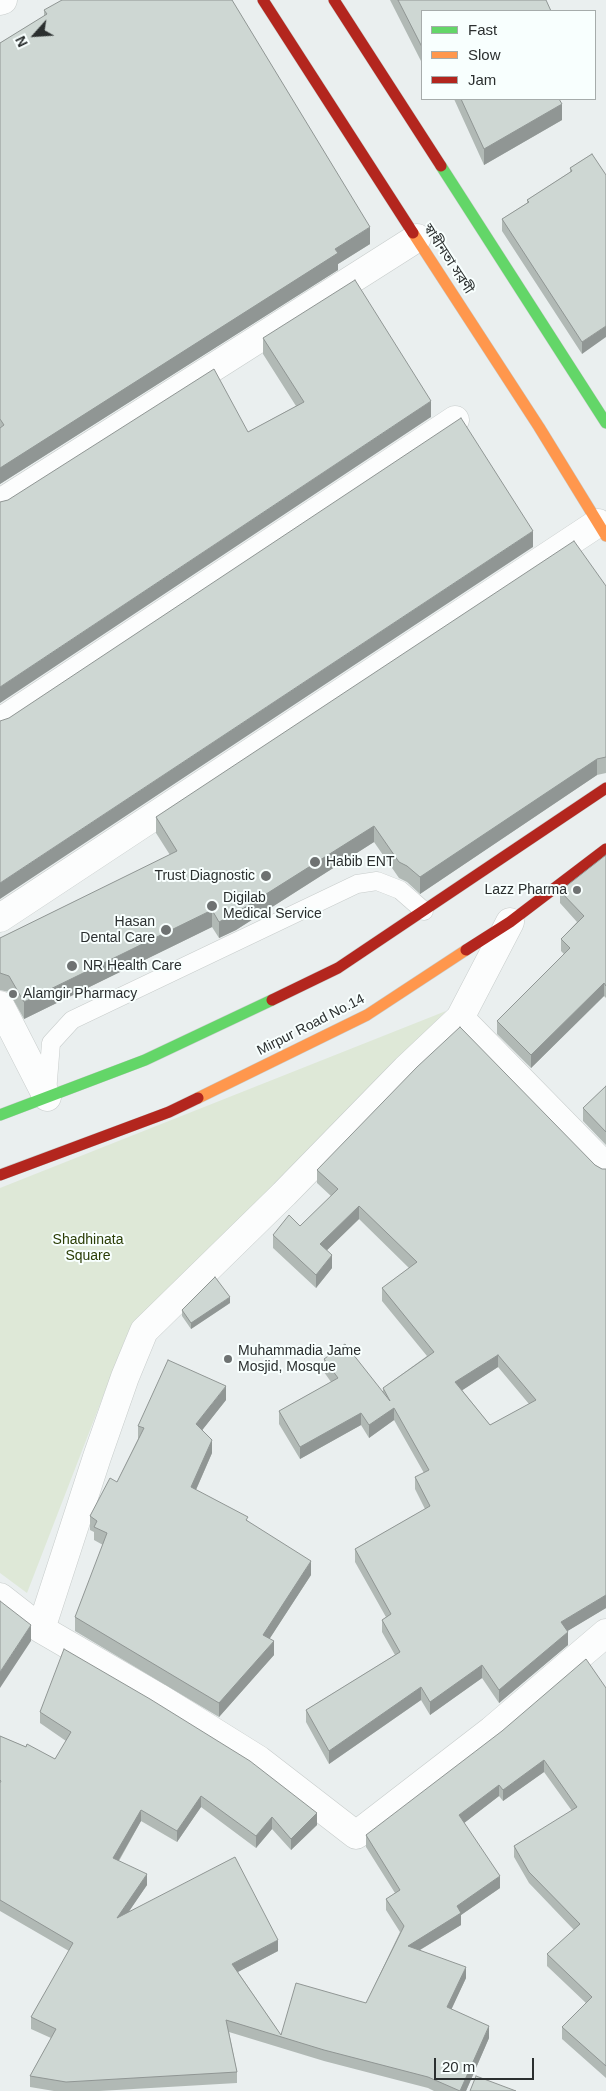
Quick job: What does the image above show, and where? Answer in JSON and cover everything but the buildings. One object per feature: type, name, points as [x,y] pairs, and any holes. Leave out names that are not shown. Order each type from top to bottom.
[{"type":"main road","name":"স্বাধীনতা সরণী","points":[[263,0],[539,427],[602,530]]},
{"type":"main road","points":[[334,0],[606,423]]},
{"type":"main road","points":[[0,1116],[145,1060],[338,968],[606,788]]},
{"type":"main road","name":"Mirpur Road No.14","points":[[0,1175],[169,1112],[367,1015],[510,922],[606,849]]},
{"type":"street","points":[[0,503],[417,238]]},
{"type":"street","points":[[0,722],[455,420]]},
{"type":"street","points":[[0,918],[602,530]]},
{"type":"street","points":[[41,1629],[103,1439],[144,1331],[284,1194],[406,1069],[460,1018],[510,922]]},
{"type":"street","points":[[0,1006],[47,1097]]},
{"type":"street","points":[[460,1018],[606,1167]]},
{"type":"street","points":[[0,1597],[41,1629],[158,1697],[259,1760],[356,1835],[492,1730],[606,1633]]},
{"type":"lane","points":[[47,1097],[51,1043],[72,1020],[357,884],[377,881],[400,890],[424,911]]},
{"type":"green space","name":"Shadhinata Square","points":[[446,1011],[126,1337],[27,1593],[0,1573],[0,1188]]},
{"type":"traffic: fast","points":[[441,166],[606,423]]},
{"type":"traffic: fast","points":[[0,1115],[145,1060],[272,1000]]},
{"type":"traffic: slow","points":[[413,233],[539,427],[606,536]]},
{"type":"traffic: slow","points":[[198,1098],[367,1015],[466,950]]},
{"type":"traffic: jam","points":[[263,0],[413,233]]},
{"type":"traffic: jam","points":[[334,0],[441,166]]},
{"type":"traffic: jam","points":[[272,1000],[338,968],[606,788]]},
{"type":"traffic: jam","points":[[466,950],[510,922],[606,849]]},
{"type":"traffic: jam","points":[[0,1175],[169,1112],[198,1098]]},
{"type":"place","name":"Habib ENT","points":[[315,862]]},
{"type":"place","name":"Trust Diagnostic","points":[[266,876]]},
{"type":"place","name":"Lazz Pharma","points":[[577,890]]},
{"type":"place","name":"Digilab Medical Service","points":[[212,906]]},
{"type":"place","name":"Hasan Dental Care","points":[[166,930]]},
{"type":"place","name":"NR Health Care","points":[[72,966]]},
{"type":"place","name":"Alamgir Pharmacy","points":[[13,994]]},
{"type":"place","name":"Muhammadia Jame Mosjid, Mosque","points":[[228,1359]]}]
